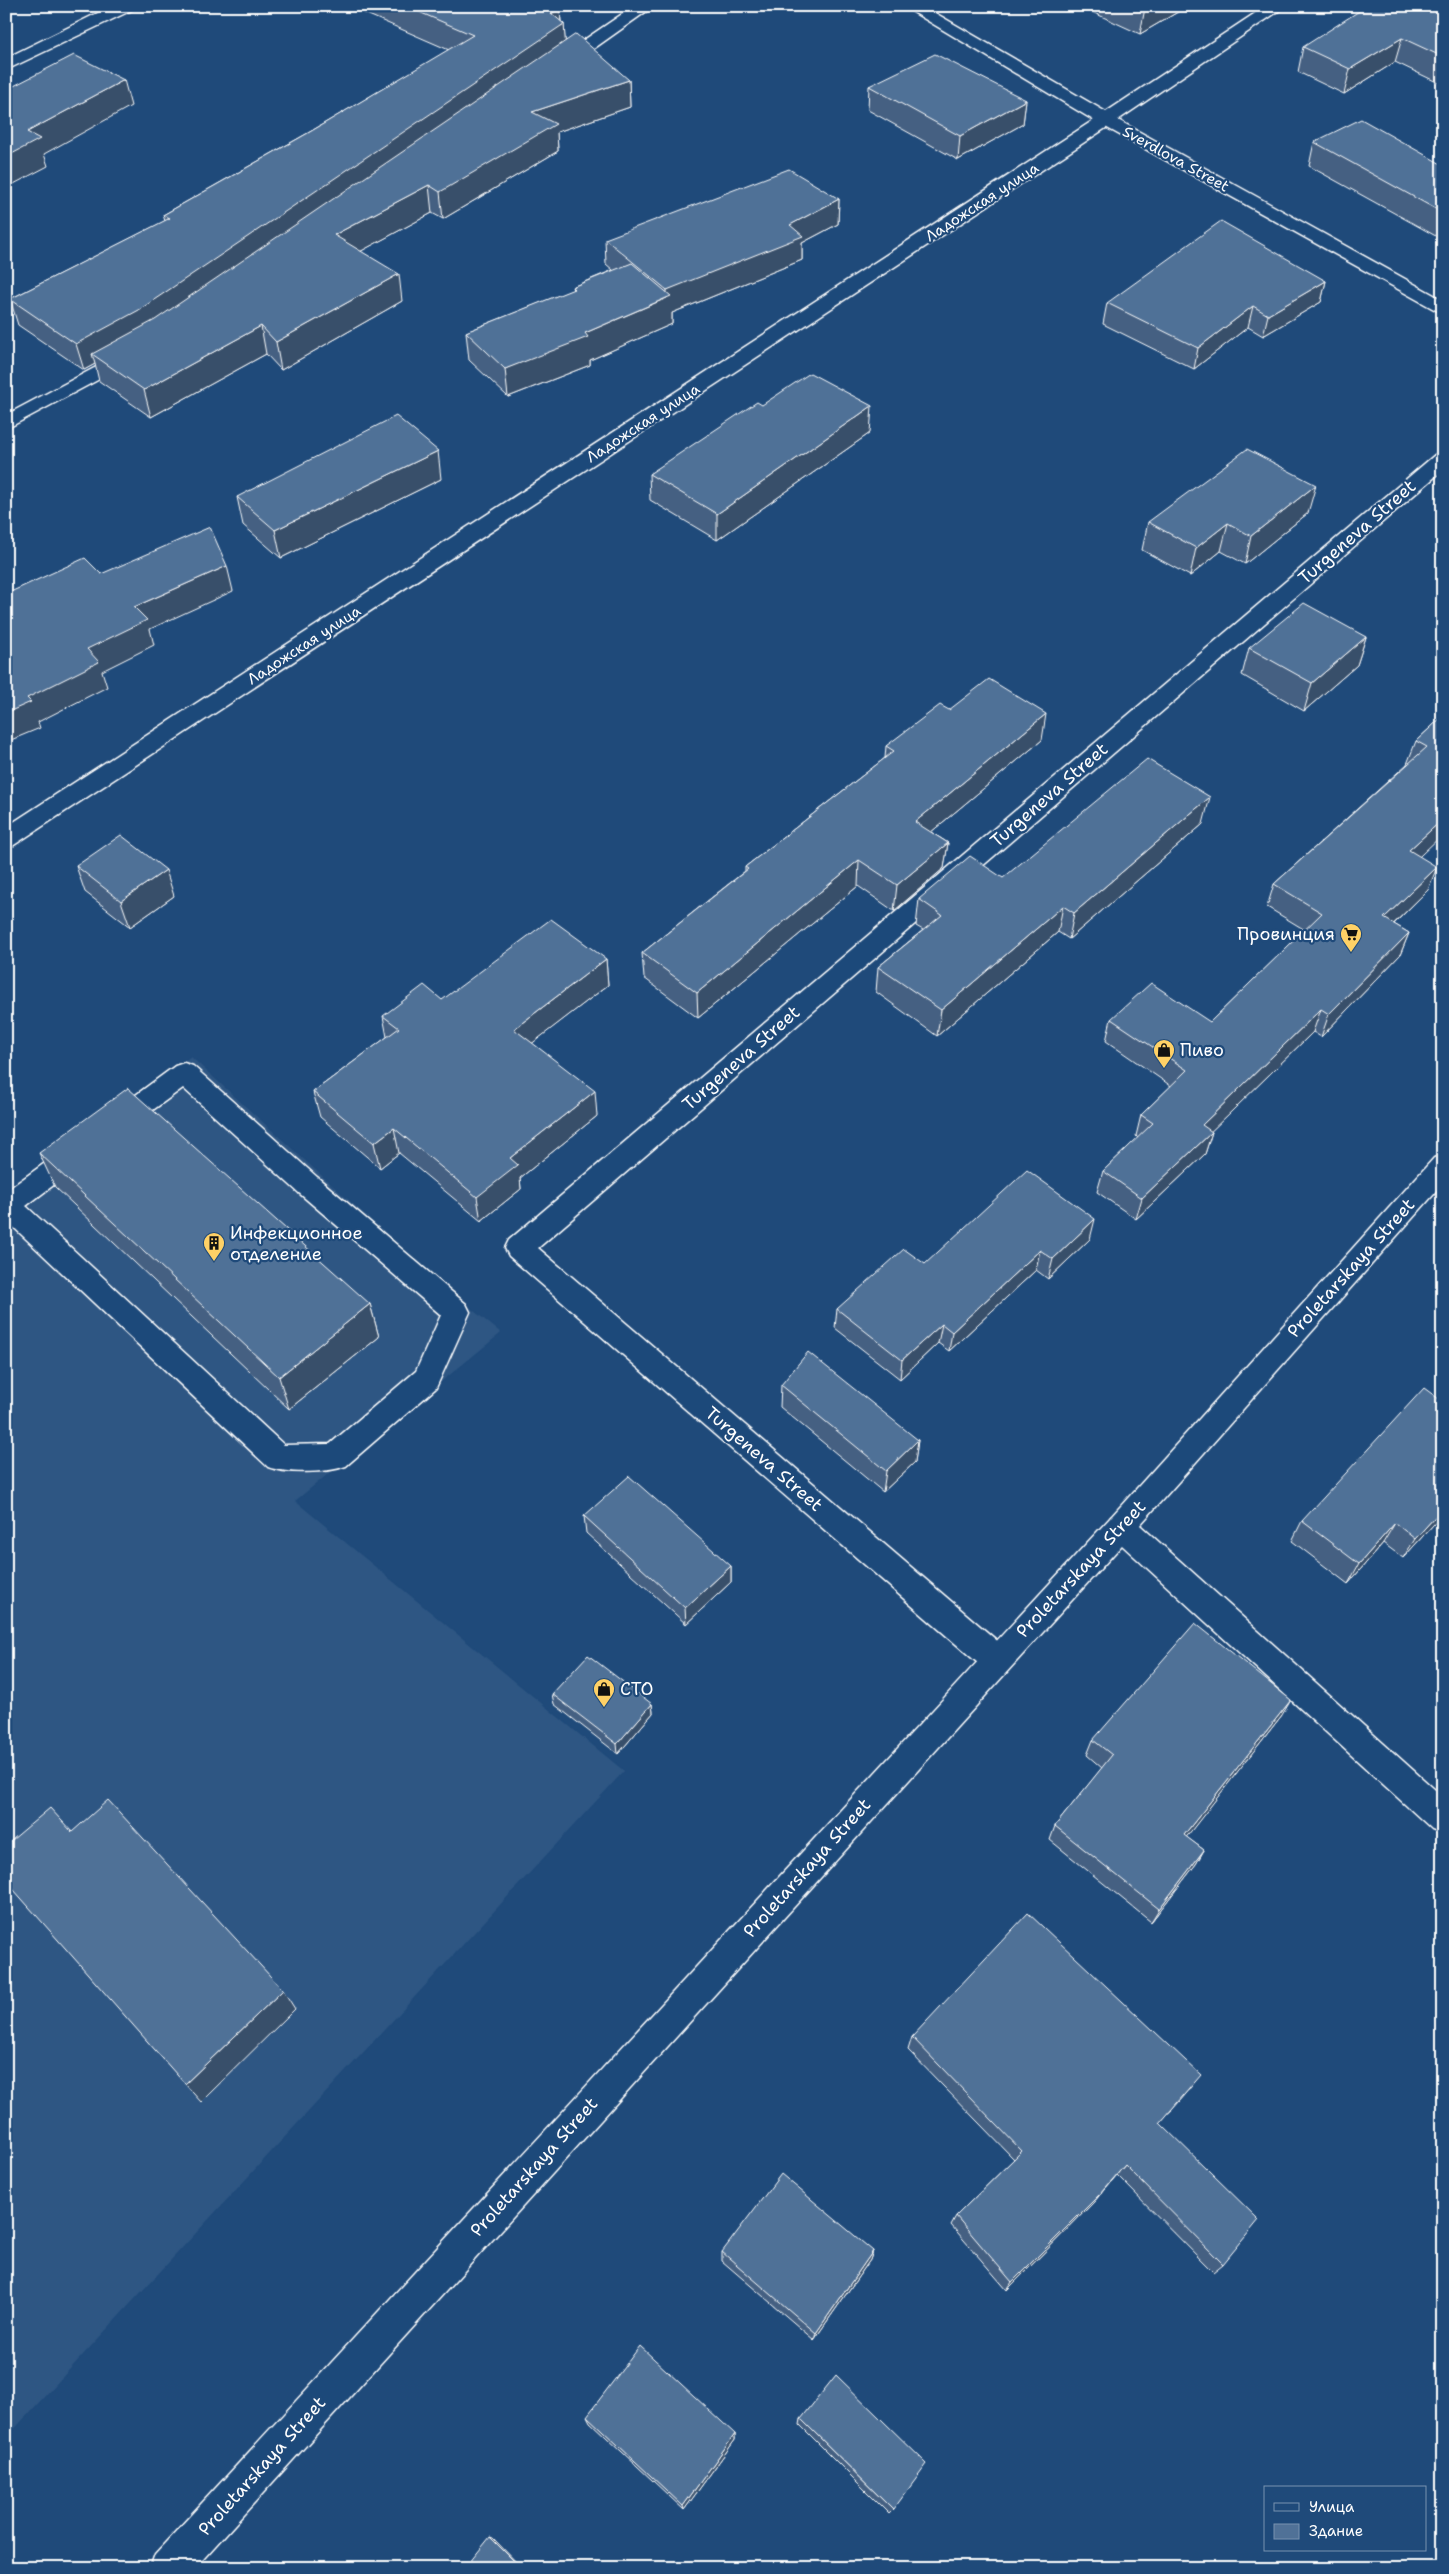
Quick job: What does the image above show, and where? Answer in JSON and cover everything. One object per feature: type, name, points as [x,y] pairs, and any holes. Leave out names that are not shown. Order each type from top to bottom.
[{"type":"street","points":[[6,65],[126,6]]},
{"type":"street","points":[[547,73],[646,6]]},
{"type":"street","name":"Sverdlova Street","points":[[911,6],[1106,120],[1442,307]]},
{"type":"street","name":"Ладожская улица","points":[[6,839],[1278,6]]},
{"type":"street","points":[[6,423],[145,346]]},
{"type":"street","name":"Turgeneva Street","points":[[997,1660],[519,1248],[1443,459]]},
{"type":"street","points":[[184,1072],[308,1185],[456,1312],[426,1379],[336,1457],[278,1458],[7,1206],[184,1072]]},
{"type":"street","name":"Proletarskaya Street","points":[[169,2568],[1121,1526],[1443,1166]]},
{"type":"street","points":[[1121,1526],[1443,1818]]},
{"type":"shaded area","points":[[191,1057],[442,1285],[501,1333],[295,1501],[624,1771],[6,2438],[6,1198]]},
{"type":"building","points":[[405,6],[558,6],[560,8],[551,13],[564,24],[139,310],[76,344],[10,299],[170,218],[163,215],[308,133],[473,35]]},
{"type":"building","points":[[1367,6],[1443,6],[1443,57],[1402,38],[1350,69],[1303,47]]},
{"type":"building","points":[[576,34],[629,80],[532,112],[556,124],[440,192],[429,185],[334,235],[399,274],[276,342],[261,326],[144,390],[92,354],[155,320]]},
{"type":"building","points":[[935,54],[1026,100],[960,136],[869,86]]},
{"type":"building","points":[[74,55],[124,80],[27,132],[40,139],[6,157],[6,90]]},
{"type":"building","points":[[1361,119],[1443,165],[1443,213],[1314,142]]},
{"type":"building","points":[[789,169],[839,199],[790,225],[803,236],[667,290],[605,239]]},
{"type":"building","points":[[1221,221],[1326,281],[1268,315],[1253,306],[1198,348],[1107,303]]},
{"type":"building","points":[[632,263],[671,296],[585,333],[588,337],[505,369],[466,332],[574,289],[572,287]]},
{"type":"building","points":[[810,373],[872,406],[717,514],[649,474],[757,402],[762,405]]},
{"type":"building","points":[[396,416],[438,451],[275,530],[237,497]]},
{"type":"building","points":[[1247,449],[1316,485],[1251,536],[1228,523],[1196,548],[1148,522]]},
{"type":"building","points":[[210,527],[227,566],[134,607],[147,620],[87,649],[99,662],[27,698],[31,702],[6,713],[6,594],[85,558],[101,574]]},
{"type":"building","points":[[1304,603],[1366,637],[1312,683],[1249,648]]},
{"type":"building","points":[[989,679],[1046,714],[915,822],[948,843],[897,885],[859,860],[697,993],[642,953],[748,869],[745,867],[894,751],[886,746],[940,705],[949,710]]},
{"type":"building","points":[[1443,716],[1443,819],[1409,850],[1437,867],[1384,918],[1409,933],[1329,1014],[1321,1009],[1202,1125],[1212,1132],[1142,1198],[1103,1171],[1153,1123],[1141,1115],[1187,1070],[1111,1019],[1151,983],[1210,1022],[1322,913],[1274,884],[1427,747],[1416,741]]},
{"type":"building","points":[[1147,759],[1210,797],[1074,913],[1063,906],[941,1010],[878,967],[942,915],[919,899],[970,856],[1003,878]]},
{"type":"building","points":[[121,835],[166,870],[121,901],[76,866]]},
{"type":"building","points":[[551,919],[606,959],[514,1029],[595,1091],[510,1158],[518,1165],[477,1197],[394,1128],[374,1143],[313,1092],[399,1028],[383,1016],[424,985],[442,1000]]},
{"type":"building","name":"Инфекционное отделение","points":[[128,1088],[370,1304],[279,1377],[39,1153]]},
{"type":"building","points":[[1027,1170],[1095,1219],[1053,1259],[1040,1250],[952,1332],[942,1324],[902,1360],[837,1309],[904,1249],[925,1264]]},
{"type":"building","points":[[808,1352],[918,1440],[886,1471],[781,1385]]},
{"type":"building","points":[[1424,1388],[1443,1402],[1443,1508],[1415,1539],[1395,1523],[1359,1564],[1302,1521]]},
{"type":"building","points":[[629,1476],[731,1566],[685,1608],[584,1516]]},
{"type":"building","points":[[1195,1623],[1291,1700],[1184,1835],[1204,1850],[1159,1909],[1055,1826],[1112,1755],[1093,1740]]},
{"type":"building","name":"СТО","points":[[588,1655],[652,1704],[617,1744],[552,1694]]},
{"type":"building","points":[[108,1800],[283,1990],[185,2084],[6,1881],[6,1845],[50,1808],[72,1832]]},
{"type":"building","points":[[1028,1913],[1201,2075],[1160,2123],[1259,2220],[1223,2264],[1125,2165],[1101,2193],[1012,2282],[956,2216],[1022,2151],[912,2037]]},
{"type":"building","points":[[781,2174],[873,2251],[816,2333],[722,2252]]},
{"type":"building","points":[[640,2346],[735,2434],[683,2506],[587,2416]]},
{"type":"building","points":[[836,2375],[927,2464],[893,2510],[801,2419]]},
{"type":"building","points":[[490,2537],[521,2568],[465,2568]]},
{"type":"place","name":"Провинция","points":[[1351,953]]},
{"type":"place","name":"Пиво","points":[[1164,1069]]},
{"type":"place","name":"Инфекционное отделение","points":[[214,1262]]},
{"type":"place","name":"СТО","points":[[604,1708]]}]
